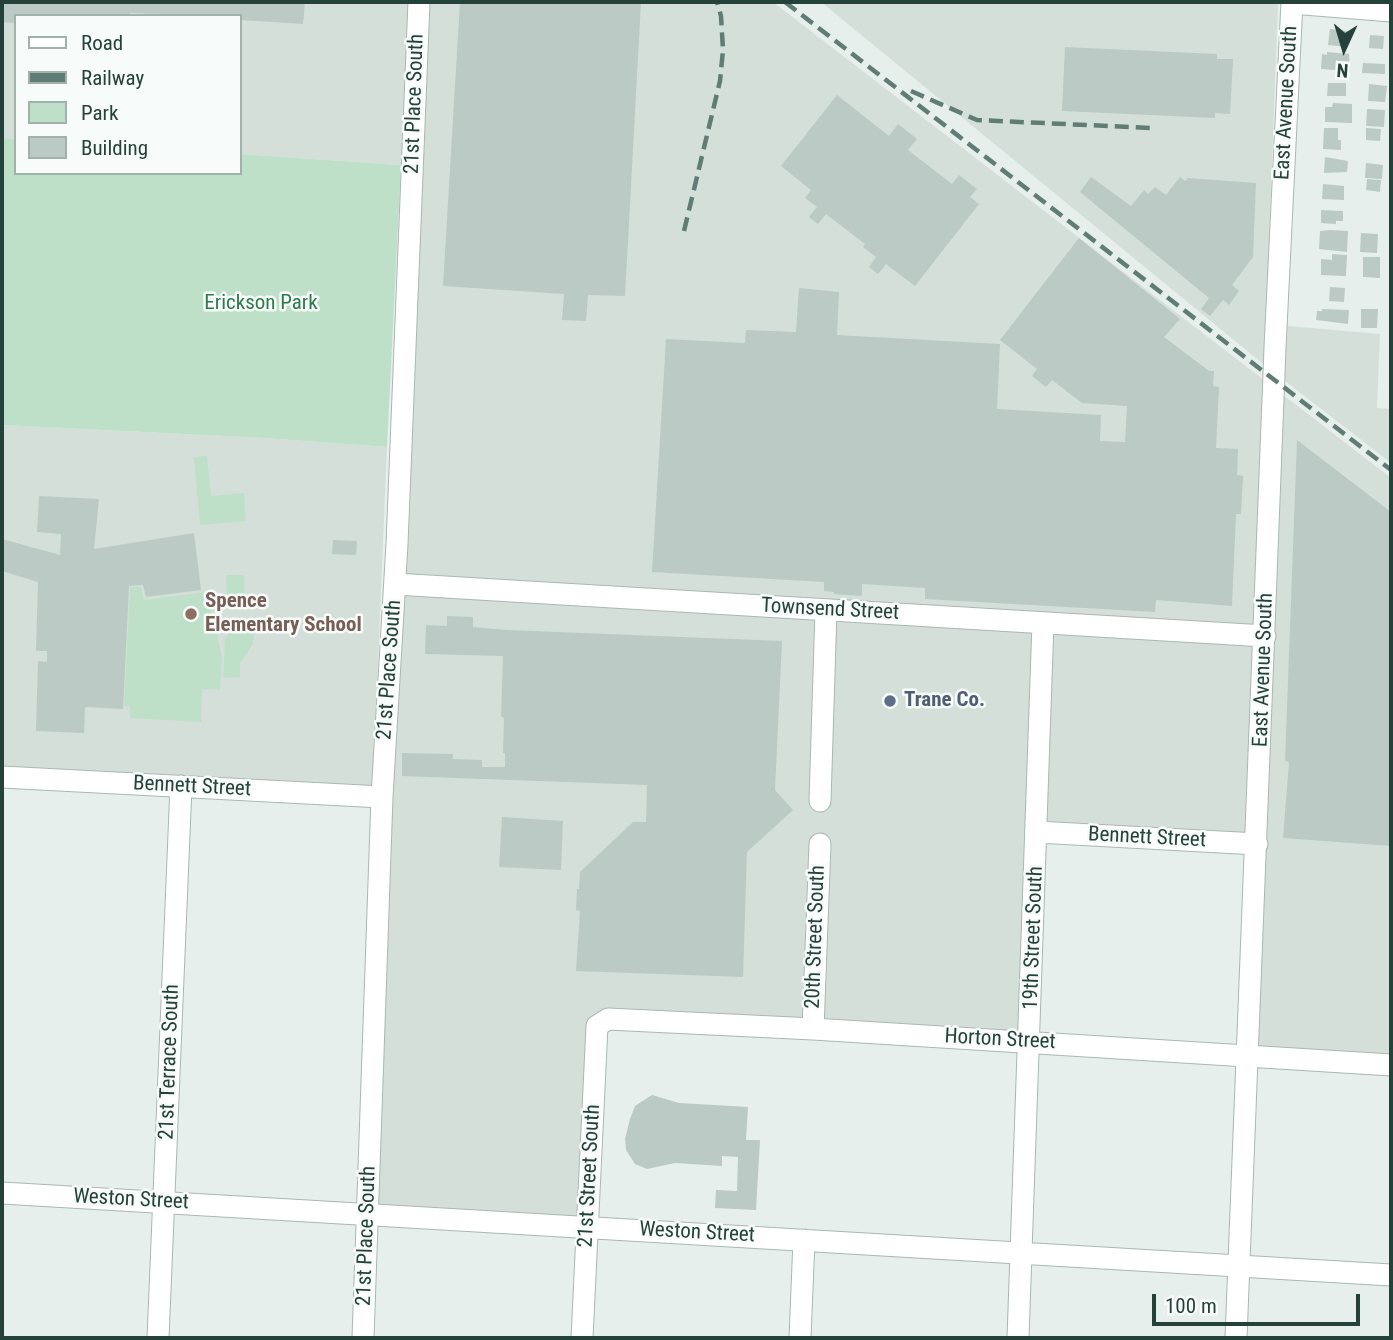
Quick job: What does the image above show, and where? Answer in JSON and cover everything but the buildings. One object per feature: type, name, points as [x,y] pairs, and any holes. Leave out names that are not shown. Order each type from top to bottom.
[{"type":"street","name":"21st Place South","points":[[363,1338],[382,797],[395,584],[419,2]]},
{"type":"street","points":[[1292,2],[1391,11]]},
{"type":"street","name":"East Avenue South","points":[[1236,1338],[1275,348],[1292,2]]},
{"type":"street","name":"Townsend Street","points":[[395,584],[1265,636]]},
{"type":"street","points":[[820,801],[826,610]]},
{"type":"street","name":"19th Street South","points":[[1018,1338],[1043,623]]},
{"type":"street","name":"Bennett Street","points":[[2,777],[382,797]]},
{"type":"street","name":"21st Terrace South","points":[[158,1338],[181,786]]},
{"type":"street","name":"Bennett Street","points":[[1037,832],[1256,844]]},
{"type":"street","name":"20th Street South","points":[[813,1029],[820,844]]},
{"type":"street","name":"Horton Street","points":[[608,1019],[1391,1065]]},
{"type":"street","name":"21st Street South","points":[[582,1338],[597,1026],[608,1019]]},
{"type":"street","name":"Weston Street","points":[[2,1193],[1391,1275]]},
{"type":"street","points":[[800,1338],[804,1240]]},
{"type":"shaded area","name":"Trane Co.","points":[[2,2],[773,2],[1391,478],[1391,1065],[1248,1054],[1256,844],[1038,832],[1030,1042],[608,1019],[587,1227],[369,1214],[416,166],[242,154],[242,14],[14,14],[14,139],[2,138]]},
{"type":"shaded area","points":[[821,2],[1278,2],[1266,324],[1380,334],[1377,408],[1391,409],[1391,463],[1262,363]]},
{"type":"shaded area","name":"Spence Elementary School","points":[[2,425],[387,447],[373,781],[369,788],[2,767]]},
{"type":"green space","name":"Erickson Park","points":[[2,138],[14,139],[14,175],[242,175],[242,154],[401,165],[387,447],[2,425]]},
{"type":"green space","points":[[207,456],[211,496],[244,493],[246,521],[200,525],[194,457]]},
{"type":"green space","points":[[226,575],[244,575],[245,603],[227,604]]},
{"type":"green space","points":[[130,587],[141,587],[144,600],[207,592],[222,657],[220,690],[202,689],[201,722],[130,718],[130,707],[124,706]]},
{"type":"green space","points":[[250,626],[254,632],[253,644],[240,663],[240,677],[223,678],[225,638],[233,627]]},
{"type":"railway","points":[[684,231],[720,81],[723,50],[721,16],[717,2]]},
{"type":"railway","points":[[785,2],[1391,470]]},
{"type":"railway","points":[[911,91],[977,120],[1151,128]]},
{"type":"place","name":"Spence Elementary School","points":[[191,614]]},
{"type":"place","name":"Trane Co.","points":[[890,701]]}]
